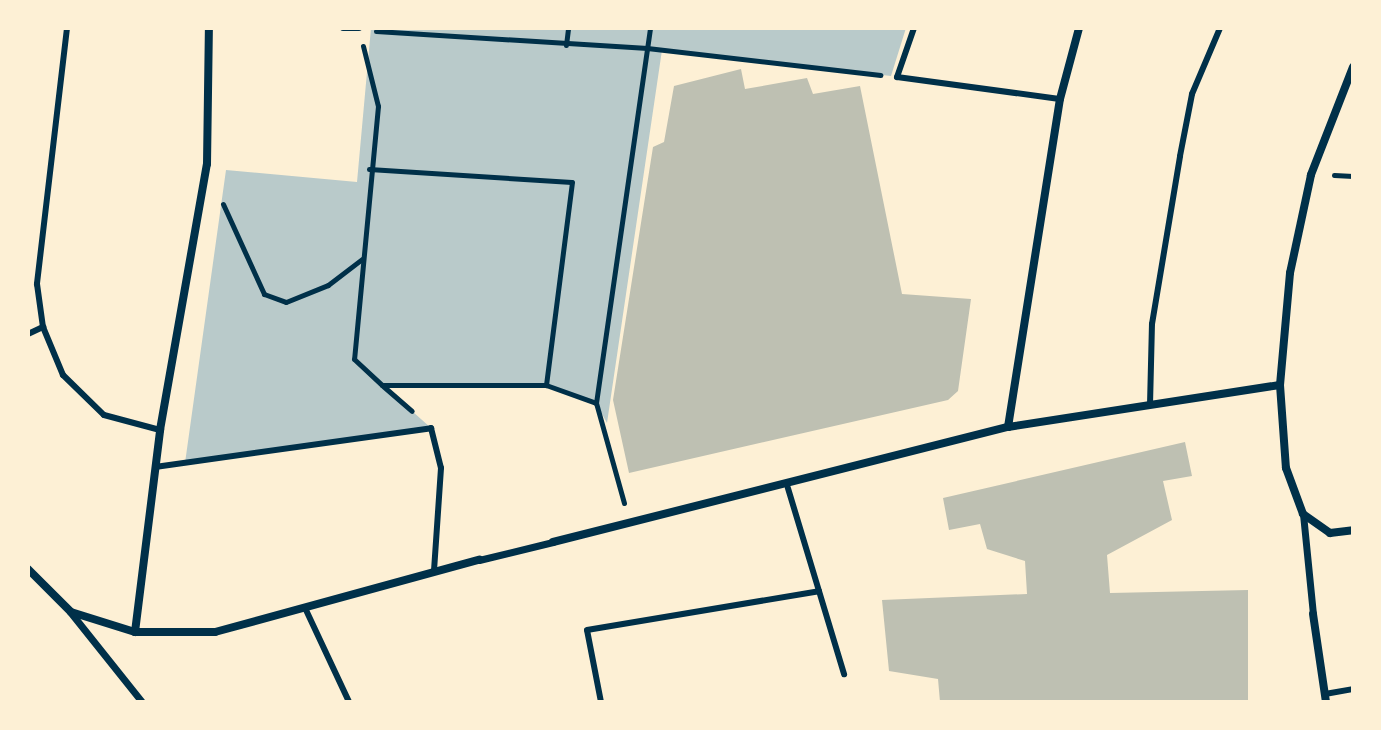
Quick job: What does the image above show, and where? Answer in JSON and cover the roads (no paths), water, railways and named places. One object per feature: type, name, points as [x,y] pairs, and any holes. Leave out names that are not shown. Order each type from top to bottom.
[{"type":"street","points":[[135,632],[160,430],[207,164],[209,28]]},
{"type":"street","points":[[1008,427],[1060,99],[1079,28]]},
{"type":"street","points":[[1326,698],[1313,614],[1303,514],[1286,468],[1280,385],[1290,273],[1311,175],[1353,67]]},
{"type":"street","points":[[71,612],[135,632],[215,632],[306,610],[434,571],[553,542],[629,528],[1008,427],[1280,385]]},
{"type":"street","points":[[1303,514],[1330,533],[1353,530]]},
{"type":"street","points":[[28,569],[71,612],[142,702]]},
{"type":"lane","points":[[67,28],[37,284],[43,327],[63,375],[104,415],[160,430]]},
{"type":"lane","points":[[343,28],[359,29]]},
{"type":"lane","points":[[914,28],[897,77],[1060,99]]},
{"type":"lane","points":[[1150,405],[1152,324],[1180,156],[1192,94],[1220,28]]},
{"type":"lane","points":[[28,334],[43,327]]},
{"type":"lane","points":[[155,467],[431,428],[441,468],[434,571]]},
{"type":"lane","points":[[788,488],[844,674]]},
{"type":"lane","points":[[601,702],[587,630],[819,591]]},
{"type":"lane","points":[[306,610],[349,702]]},
{"type":"lane","points":[[1326,698],[1353,689]]}]
